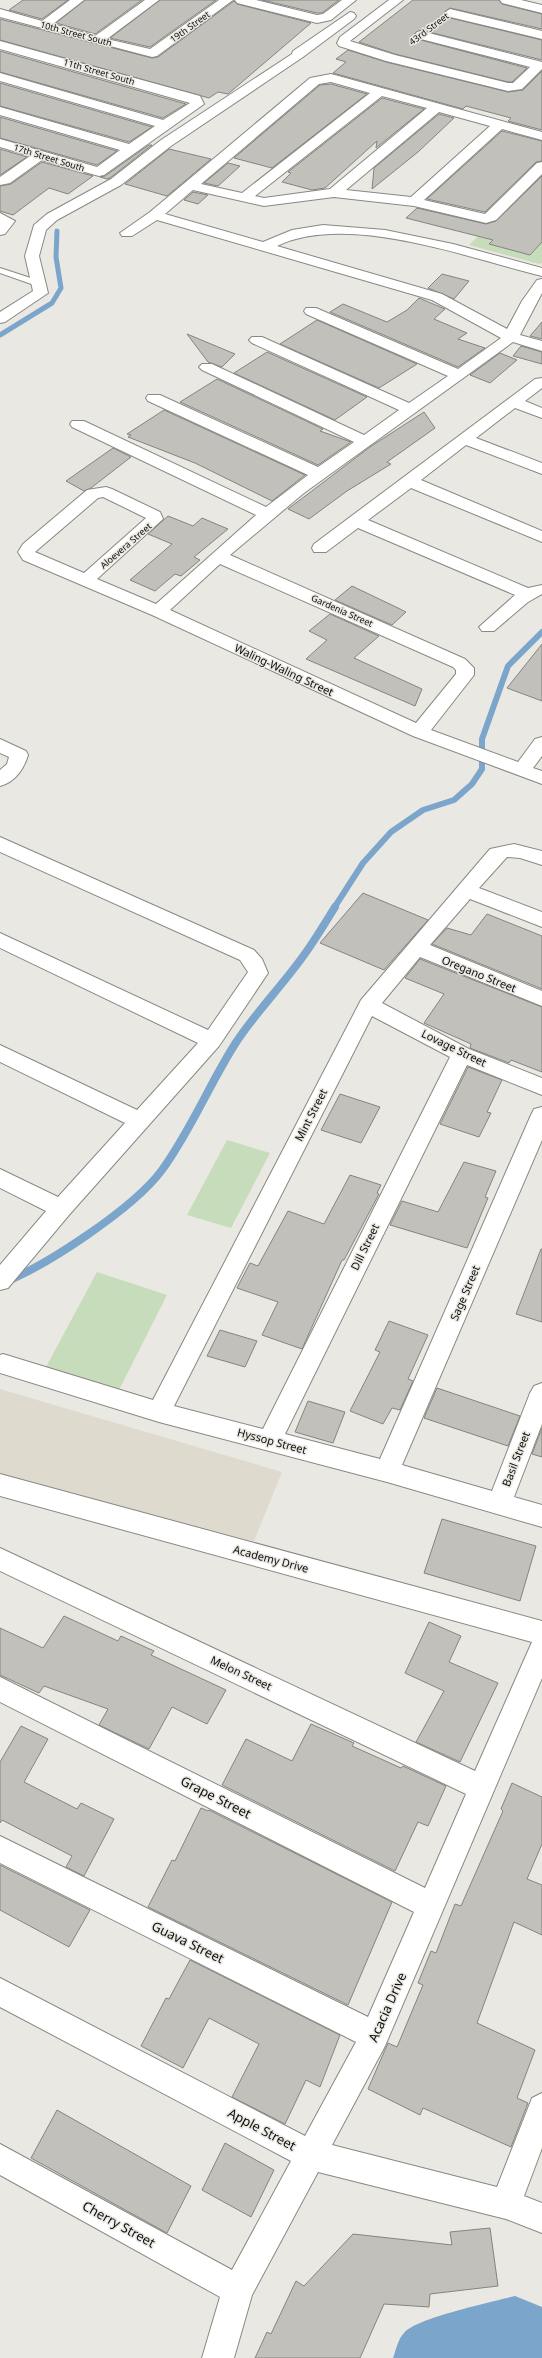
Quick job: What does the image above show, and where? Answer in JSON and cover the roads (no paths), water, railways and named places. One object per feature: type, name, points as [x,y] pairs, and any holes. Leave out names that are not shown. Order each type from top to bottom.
[{"type":"street","points":[[44,25],[78,0]]},
{"type":"street","points":[[97,40],[153,0]]},
{"type":"street","name":"19th Street","points":[[152,53],[227,0]]},
{"type":"street","points":[[241,0],[322,19],[350,0]]},
{"type":"street","points":[[274,8],[286,0]]},
{"type":"street","points":[[397,0],[344,40],[343,43],[392,58],[508,87],[517,86],[540,65]]},
{"type":"street","points":[[506,0],[542,9]]},
{"type":"street","name":"43rd Street","points":[[392,58],[460,4]]},
{"type":"street","points":[[0,319],[41,293],[32,256],[39,228],[52,217],[116,182],[166,144],[234,99],[359,9]]},
{"type":"street","name":"10th Street South","points":[[0,13],[97,40],[152,53]]},
{"type":"street","points":[[450,13],[542,35]]},
{"type":"street","points":[[421,35],[540,65]]},
{"type":"street","name":"11th Street South","points":[[0,45],[197,101],[197,104],[165,125]]},
{"type":"street","points":[[0,77],[165,125]]},
{"type":"street","points":[[127,233],[155,215],[315,81],[331,78],[378,93],[542,136]]},
{"type":"street","points":[[245,197],[378,93]]},
{"type":"street","points":[[334,193],[435,108]]},
{"type":"street","points":[[0,111],[131,149],[165,125]]},
{"type":"street","points":[[414,202],[499,125]]},
{"type":"street","name":"17th Street South","points":[[0,143],[99,172],[131,149]]},
{"type":"street","points":[[0,181],[5,180],[40,155]]},
{"type":"street","points":[[189,185],[264,202],[334,193],[414,202],[486,219],[490,217],[542,166]]},
{"type":"street","points":[[155,215],[438,297],[511,337],[542,346]]},
{"type":"street","points":[[263,247],[297,233],[340,229],[418,242],[542,272]]},
{"type":"street","points":[[158,611],[268,514],[319,474],[367,442],[409,409],[460,375],[511,337],[536,303],[542,283]]},
{"type":"street","points":[[311,312],[460,375]]},
{"type":"street","points":[[257,340],[409,409]]},
{"type":"street","points":[[207,367],[367,442]]},
{"type":"street","points":[[320,548],[540,382]]},
{"type":"street","points":[[154,398],[319,474]]},
{"type":"street","points":[[513,402],[542,412]]},
{"type":"street","points":[[78,424],[268,514]]},
{"type":"street","points":[[464,439],[542,469]]},
{"type":"street","points":[[409,481],[542,537]]},
{"type":"street","name":"Aloevera Street","points":[[28,554],[29,548],[94,493],[106,492],[154,516],[154,522],[85,581]]},
{"type":"street","points":[[356,521],[535,591]]},
{"type":"street","name":"Waling-Waling Street","points":[[28,554],[85,581],[158,611],[419,732],[542,778]]},
{"type":"street","name":"Gardenia Street","points":[[219,557],[459,663],[465,668],[464,675],[419,732]]},
{"type":"street","points":[[488,626],[535,591]]},
{"type":"street","points":[[522,770],[542,743]]},
{"type":"street","points":[[0,745],[19,755],[14,767],[0,780]]},
{"type":"street","points":[[0,844],[246,955],[255,964],[258,973],[212,1041],[61,1208],[0,1281]]},
{"type":"street","name":"Mint Street","points":[[159,1412],[368,1004],[497,854],[507,849],[520,850],[542,858]]},
{"type":"street","points":[[466,890],[542,920]]},
{"type":"street","points":[[0,940],[212,1041]]},
{"type":"street","name":"Oregano Street","points":[[417,948],[542,999]]},
{"type":"street","name":"Lovage Street","points":[[368,1004],[462,1054],[542,1087]]},
{"type":"street","points":[[0,1053],[140,1121]]},
{"type":"street","name":"Dill Street","points":[[269,1441],[462,1054]]},
{"type":"street","name":"Sage Street","points":[[387,1472],[542,1114]]},
{"type":"street","points":[[0,1178],[61,1208]]},
{"type":"street","name":"Hyssop Street","points":[[3,1364],[159,1412],[387,1472],[542,1516]]},
{"type":"street","name":"Basil Street","points":[[499,1503],[542,1393]]},
{"type":"street","name":"Academy Drive","points":[[0,1485],[542,1633]]},
{"type":"street","name":"Melon Street","points":[[0,1559],[482,1788]]},
{"type":"street","name":"Acacia Drive","points":[[218,2358],[238,2290],[375,2036],[542,1648]]},
{"type":"street","name":"Grape Street","points":[[0,1689],[431,1906]]},
{"type":"street","name":"Guava Street","points":[[0,1849],[375,2036]]},
{"type":"street","name":"Apple Street","points":[[0,1992],[311,2155],[506,2204],[542,2218]]},
{"type":"street","points":[[506,2204],[542,2108]]},
{"type":"street","name":"Cherry Street","points":[[0,2159],[238,2290]]},
{"type":"lane","points":[[0,270],[40,284]]},
{"type":"waterway","points":[[0,335],[52,303],[61,288],[56,257],[57,231]]},
{"type":"waterway","points":[[334,908],[363,863],[391,832],[423,810],[454,800],[472,784],[482,769],[482,739],[508,666],[542,632]]},
{"type":"waterway","points":[[0,1284],[19,1276],[87,1235],[110,1218],[149,1185],[162,1170],[182,1139],[235,1044],[251,1021],[304,955],[335,907]]},
{"type":"waterway","points":[[427,2358],[432,2353],[515,2330],[542,2342]]}]
